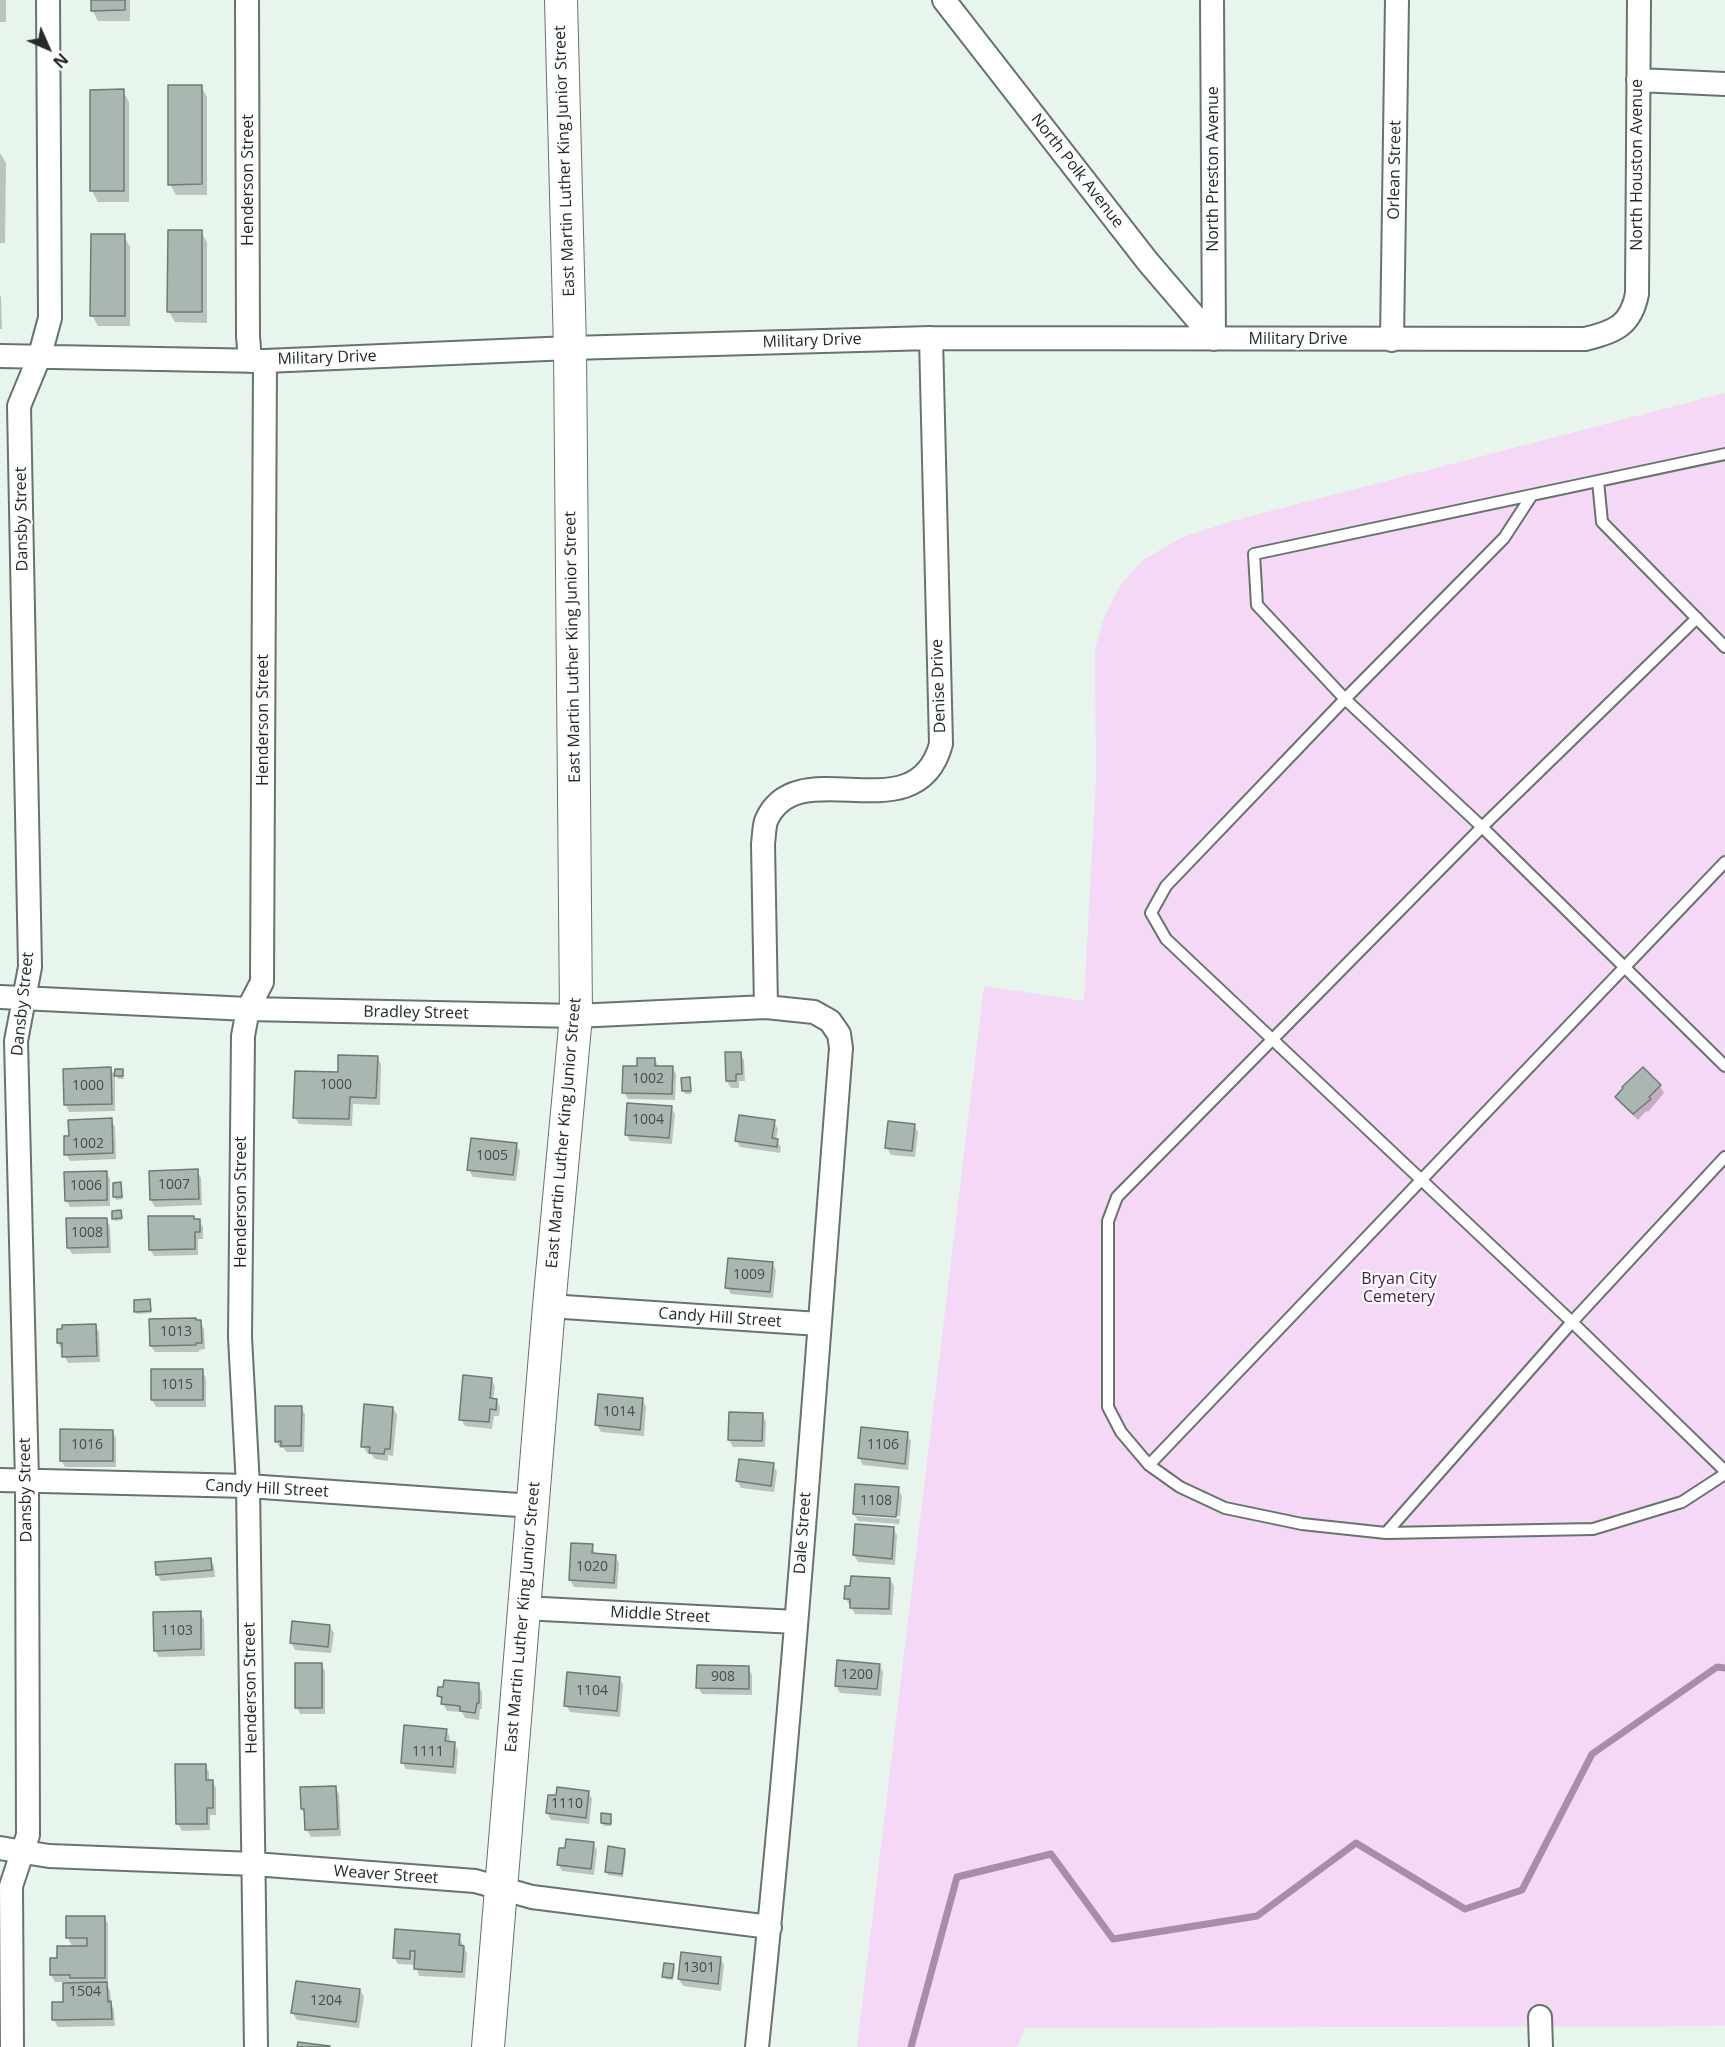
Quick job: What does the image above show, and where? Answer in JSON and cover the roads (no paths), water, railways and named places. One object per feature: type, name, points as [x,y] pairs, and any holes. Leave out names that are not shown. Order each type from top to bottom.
[{"type":"street","name":"Dansby Street","points":[[12,2047],[10,1886],[28,1834],[27,1481],[16,1041],[26,998],[30,967],[20,406],[40,355],[50,318],[48,0]]},
{"type":"street","name":"Henderson Street","points":[[247,0],[248,336],[257,361],[262,982],[248,1009],[243,1036],[240,1337],[248,1486],[256,2047]]},
{"type":"street","name":"East Martin Luther King Junior Street","points":[[488,2047],[523,1608],[576,1016],[570,348],[561,0]]},
{"type":"street","name":"North Polk Avenue","points":[[944,0],[1148,262],[1214,339]]},
{"type":"street","name":"North Preston Avenue","points":[[1212,0],[1214,339]]},
{"type":"street","name":"Orlean Street","points":[[1392,340],[1397,0]]},
{"type":"street","name":"North Houston Avenue","points":[[1622,325],[1634,310],[1637,294],[1639,0]]},
{"type":"street","points":[[1638,80],[1725,84]]},
{"type":"street","name":"Military Drive","points":[[0,356],[257,361],[570,348],[930,338],[1585,339],[1604,335],[1622,325]]},
{"type":"street","name":"Denise Drive","points":[[766,1007],[763,844],[765,823],[773,810],[784,797],[796,792],[893,790],[910,784],[929,770],[936,759],[940,744],[930,338]]},
{"type":"street","name":"Bradley Street","points":[[0,997],[248,1009],[576,1016],[766,1007],[814,1012],[830,1021]]},
{"type":"street","name":"Dale Street","points":[[757,2047],[770,1928],[842,1047],[839,1034],[830,1021]]},
{"type":"street","name":"Candy Hill Street","points":[[549,1306],[819,1324]]},
{"type":"street","name":"Candy Hill Street","points":[[0,1480],[248,1486],[533,1506]]},
{"type":"street","name":"Middle Street","points":[[523,1608],[796,1622]]},
{"type":"street","name":"Weaver Street","points":[[0,1848],[49,1856],[254,1864],[475,1881],[532,1897],[770,1928]]},
{"type":"street","points":[[1540,2017],[1541,2047]]},
{"type":"lane","points":[[1725,454],[1254,554],[1257,605],[1345,699],[1482,827],[1725,1066]]},
{"type":"lane","points":[[1598,481],[1602,522],[1725,647]]},
{"type":"lane","points":[[1532,495],[1504,538],[1345,699],[1166,886],[1151,913],[1166,939],[1273,1040],[1420,1179],[1572,1322],[1725,1472],[1682,1502],[1593,1529],[1386,1533],[1302,1524],[1225,1508],[1180,1487],[1149,1465],[1121,1432],[1108,1407],[1108,1221],[1117,1197],[1273,1040],[1482,827],[1696,618]]},
{"type":"lane","points":[[1149,1465],[1725,862]]},
{"type":"lane","points":[[1386,1533],[1572,1322],[1725,1157]]},
{"type":"waterway","points":[[911,2047],[957,1877],[1051,1854],[1113,1939],[1257,1916],[1356,1843],[1465,1909],[1522,1890],[1592,1754],[1717,1667],[1725,1668]]},
{"type":"park label","name":"Bryan City Cemetery","points":[[1399,1288]]}]
